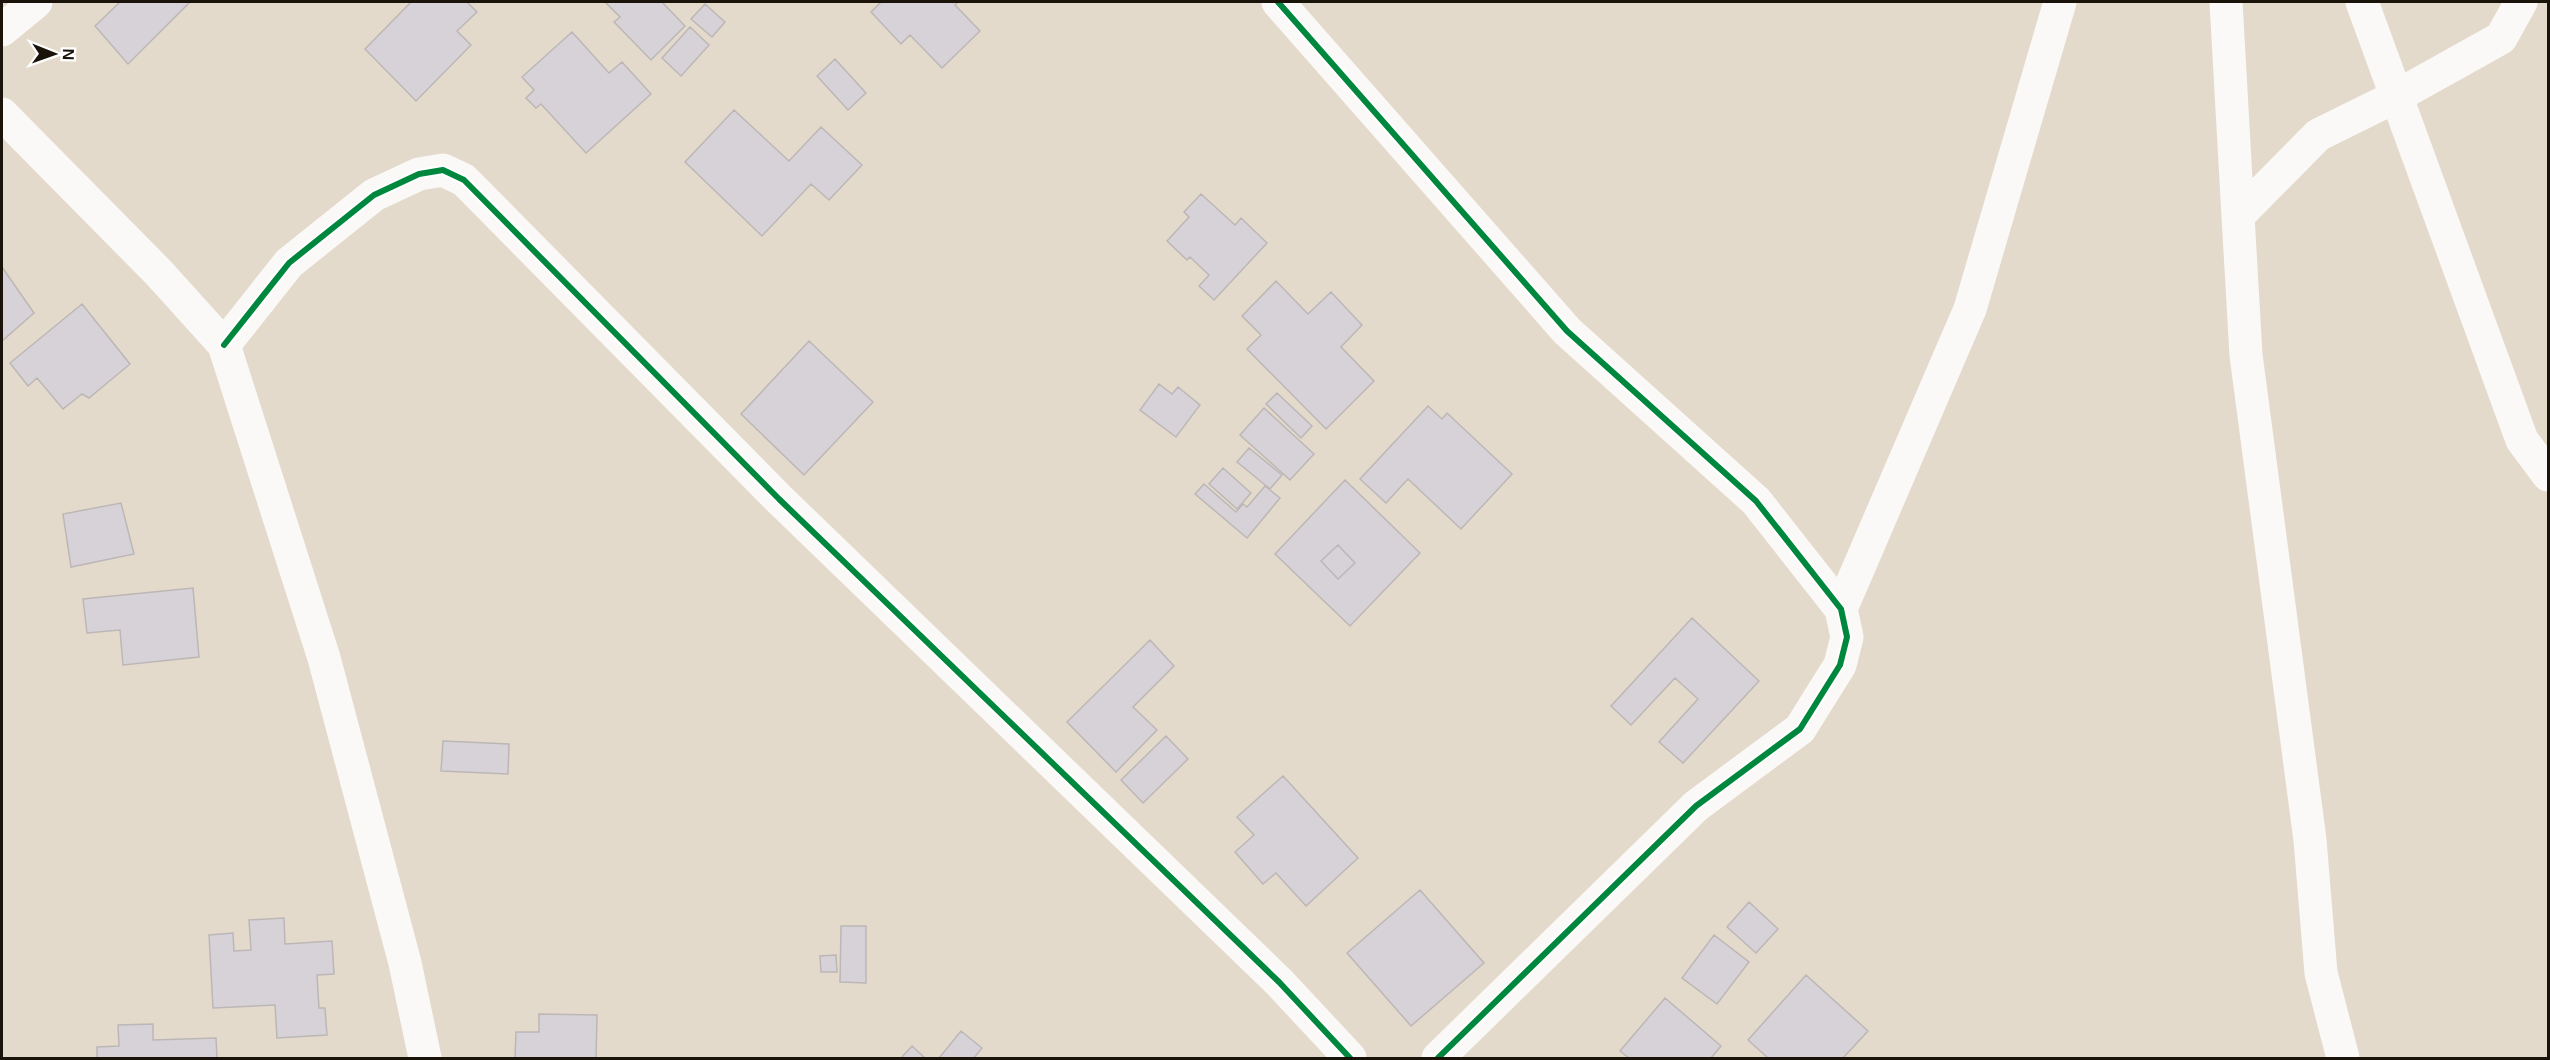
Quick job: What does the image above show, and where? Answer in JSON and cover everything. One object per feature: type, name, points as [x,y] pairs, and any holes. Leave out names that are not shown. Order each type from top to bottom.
[{"type":"street","points":[[2,30],[36,2]]},
{"type":"street","points":[[1278,2],[1567,331],[1756,501],[1841,609],[1847,637],[1840,665],[1800,729],[1696,806],[1438,1059]]},
{"type":"street","points":[[1841,609],[1970,309],[2060,2]]},
{"type":"street","points":[[2226,2],[2246,355],[2310,840],[2321,973],[2343,1059]]},
{"type":"street","points":[[2362,2],[2522,440],[2548,475]]},
{"type":"street","points":[[2238,216],[2318,135],[2397,96],[2501,38],[2521,2]]},
{"type":"street","points":[[2,114],[159,273],[224,345],[324,658],[405,963],[425,1059]]},
{"type":"street","points":[[224,345],[289,264],[374,195],[419,174],[435,171],[443,170],[464,180],[779,499],[1279,982],[1350,1059]]},
{"type":"building","points":[[120,2],[190,2],[128,64],[95,26]]},
{"type":"building","points":[[411,2],[467,2],[477,12],[457,31],[471,45],[416,101],[365,49]]},
{"type":"building","points":[[605,2],[662,2],[685,26],[651,60],[614,22],[620,17]]},
{"type":"building","points":[[881,2],[958,2],[955,5],[980,31],[942,68],[910,35],[901,44],[871,12]]},
{"type":"building","points":[[705,4],[725,22],[712,37],[691,19]]},
{"type":"building","points":[[690,27],[709,45],[681,76],[662,58]]},
{"type":"building","points":[[572,32],[609,73],[622,62],[651,94],[586,153],[541,104],[536,108],[526,98],[534,90],[522,77]]},
{"type":"building","points":[[835,59],[866,93],[848,110],[817,76]]},
{"type":"building","points":[[734,110],[789,161],[821,127],[862,165],[829,200],[811,184],[762,236],[685,162]]},
{"type":"building","points":[[1201,194],[1235,225],[1241,218],[1267,243],[1214,300],[1199,286],[1209,275],[1190,257],[1187,260],[1167,241],[1189,217],[1184,212]]},
{"type":"building","points":[[2,267],[34,313],[2,341]]},
{"type":"building","points":[[1276,281],[1308,314],[1331,292],[1362,325],[1341,347],[1374,381],[1326,429],[1247,349],[1261,335],[1242,316]]},
{"type":"building","points":[[82,304],[130,364],[89,398],[82,394],[63,409],[37,378],[28,386],[10,363]]},
{"type":"building","points":[[809,341],[873,402],[804,475],[741,414]]},
{"type":"building","points":[[1159,384],[1172,394],[1178,387],[1200,405],[1176,437],[1140,410]]},
{"type":"building","points":[[1277,393],[1312,426],[1301,438],[1266,404]]},
{"type":"building","points":[[1428,406],[1442,419],[1447,413],[1512,474],[1461,529],[1408,479],[1386,503],[1360,479]]},
{"type":"building","points":[[1264,408],[1314,454],[1290,480],[1240,435]]},
{"type":"building","points":[[1249,448],[1282,475],[1270,489],[1237,462]]},
{"type":"building","points":[[1223,468],[1251,493],[1237,509],[1209,484]]},
{"type":"building","points":[[1345,480],[1420,553],[1350,626],[1275,554]],"holes":[[[1338,545],[1355,563],[1338,579],[1321,561]]]},
{"type":"building","points":[[1204,484],[1236,512],[1243,504],[1247,507],[1265,486],[1280,498],[1247,538],[1195,494]]},
{"type":"building","points":[[121,503],[134,554],[71,567],[63,514]]},
{"type":"building","points":[[1338,545],[1355,563],[1338,579],[1321,561]]},
{"type":"building","points":[[193,588],[199,657],[123,665],[120,630],[87,633],[83,599]]},
{"type":"building","points":[[1692,618],[1759,681],[1683,763],[1659,742],[1698,699],[1675,678],[1631,725],[1611,706]]},
{"type":"building","points":[[1150,640],[1174,666],[1133,707],[1157,730],[1116,772],[1067,722]]},
{"type":"building","points":[[1166,736],[1188,759],[1143,803],[1121,780]]},
{"type":"building","points":[[443,741],[509,744],[508,774],[441,771]]},
{"type":"building","points":[[1283,776],[1358,858],[1306,906],[1276,873],[1263,884],[1235,852],[1254,835],[1237,817]]},
{"type":"building","points":[[1420,890],[1484,963],[1411,1026],[1347,953]]},
{"type":"building","points":[[1749,902],[1778,929],[1756,953],[1727,927]]},
{"type":"building","points":[[284,918],[285,944],[332,941],[334,974],[317,975],[319,1008],[325,1008],[327,1035],[277,1038],[275,1005],[213,1008],[209,935],[233,933],[234,951],[251,950],[249,920]]},
{"type":"building","points":[[841,926],[866,926],[866,983],[840,982]]},
{"type":"building","points":[[1714,935],[1749,962],[1717,1004],[1682,978]]},
{"type":"building","points":[[836,955],[837,972],[821,972],[820,956]]},
{"type":"building","points":[[1806,975],[1868,1031],[1843,1058],[1768,1058],[1748,1040]]},
{"type":"building","points":[[1665,998],[1721,1046],[1711,1058],[1629,1058],[1620,1051]]},
{"type":"building","points":[[539,1014],[597,1015],[596,1058],[515,1058],[516,1032],[539,1032]]},
{"type":"building","points":[[153,1024],[153,1040],[216,1038],[217,1058],[97,1058],[97,1047],[119,1046],[118,1025]]},
{"type":"building","points":[[961,1031],[982,1048],[974,1058],[939,1058]]},
{"type":"building","points":[[912,1046],[925,1058],[901,1058]]},
{"type":"cycle path","points":[[1278,2],[1567,331],[1756,501],[1841,609],[1847,637],[1840,665],[1800,729],[1696,806],[1438,1058]]},
{"type":"cycle path","points":[[224,345],[289,263],[374,195],[419,174],[443,170],[464,180],[779,499],[1279,982],[1350,1058]]}]
